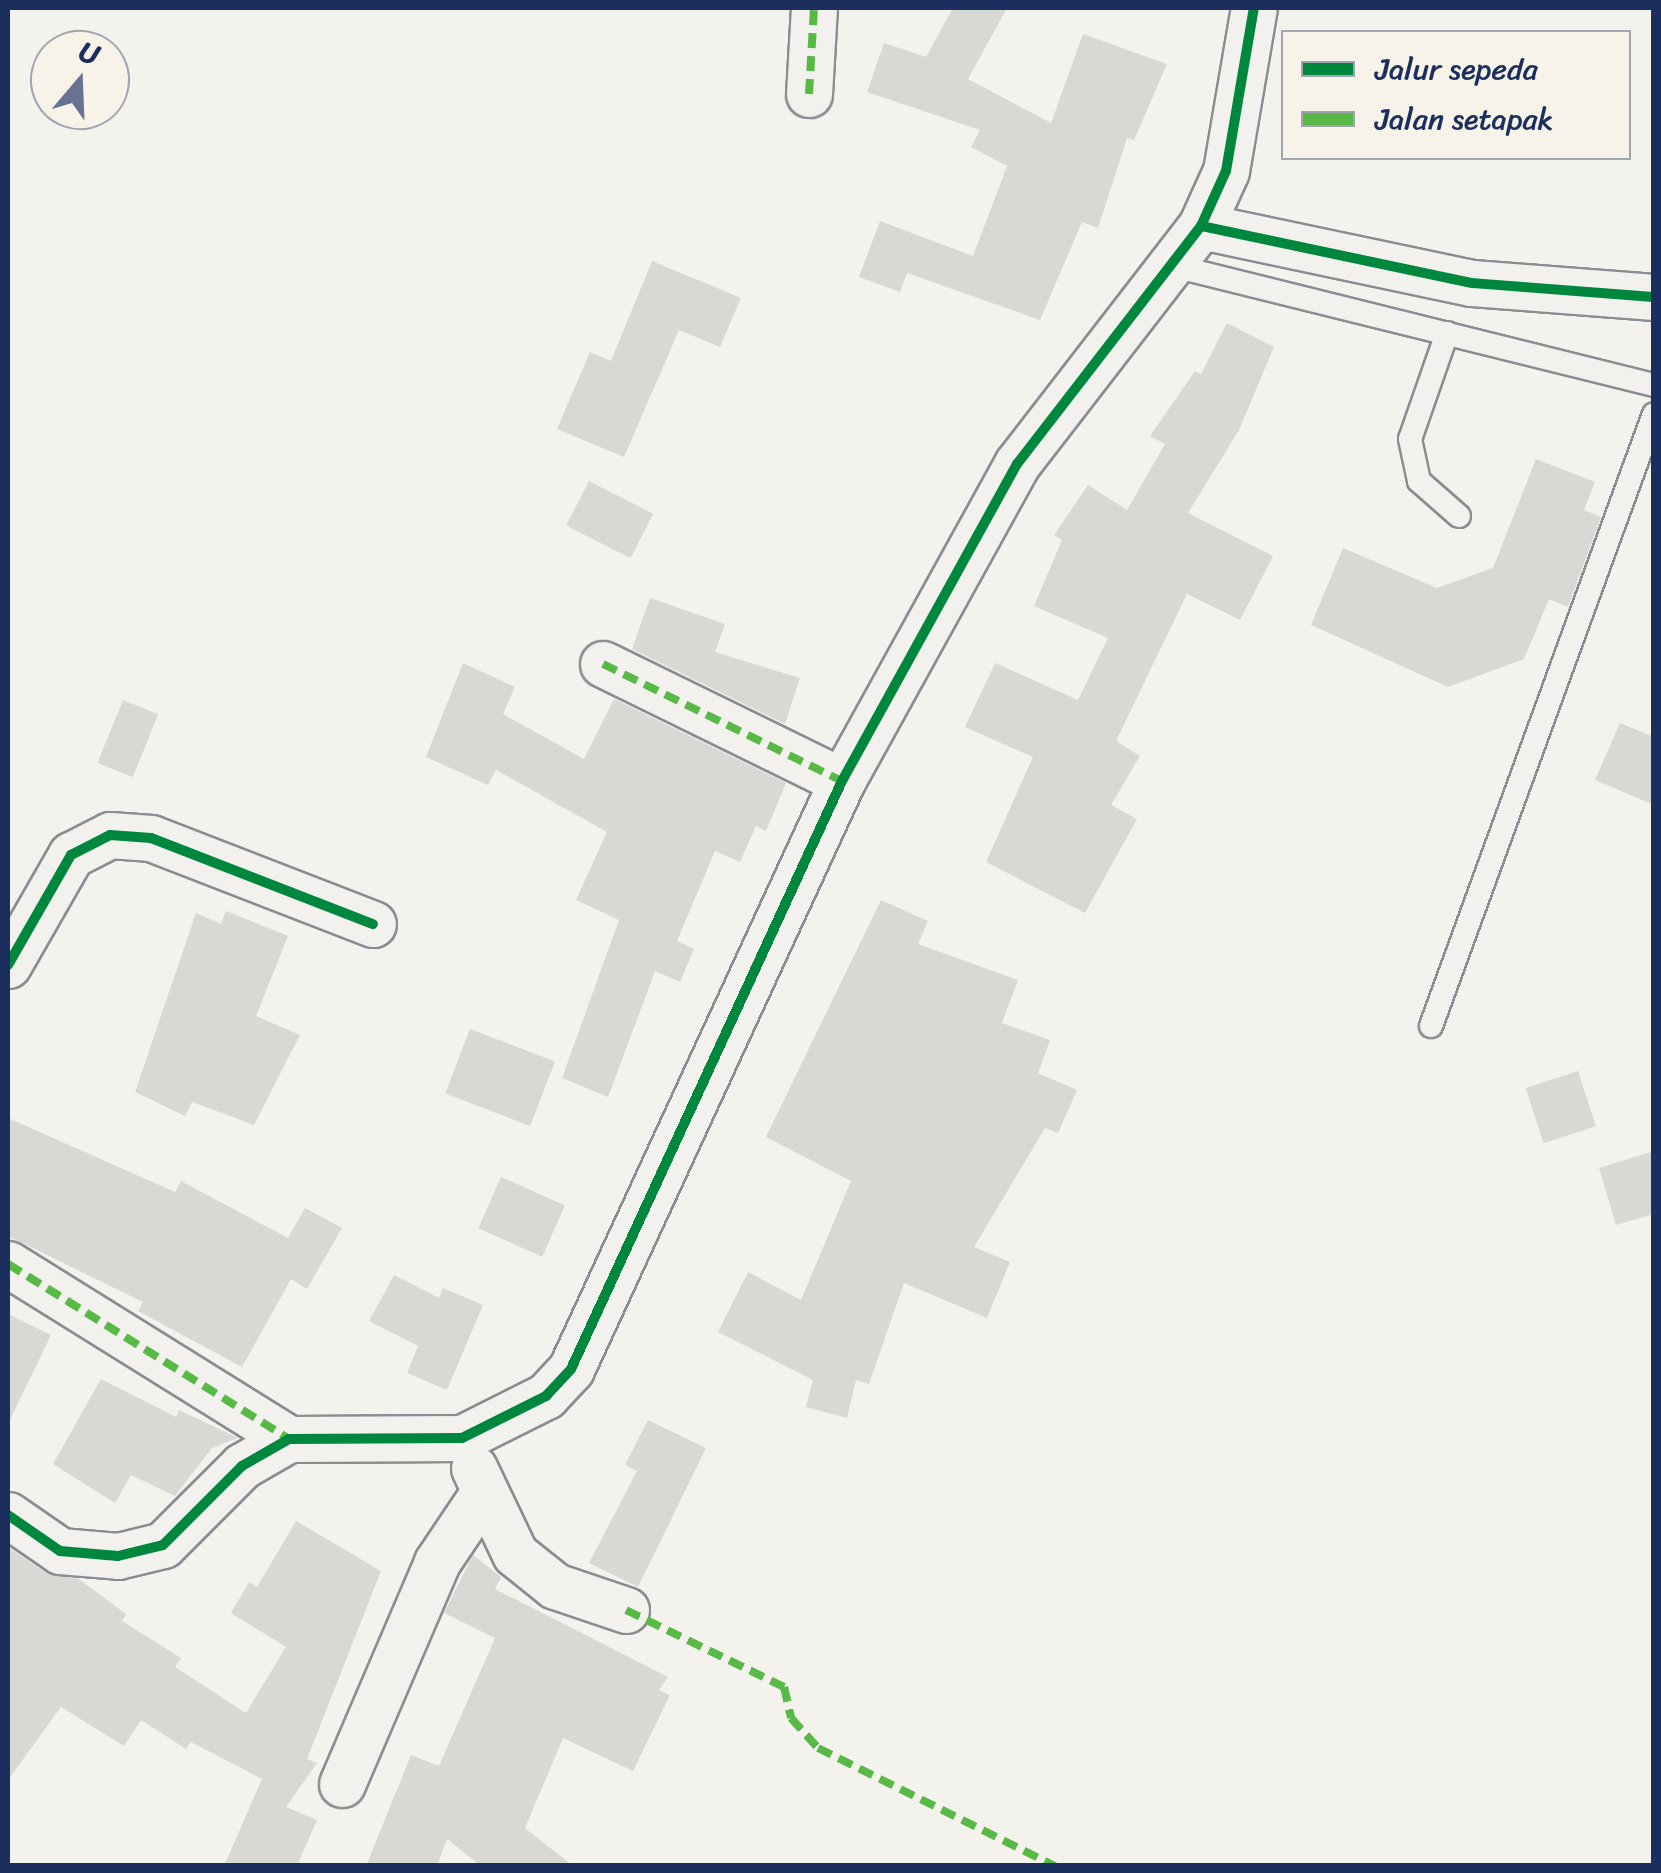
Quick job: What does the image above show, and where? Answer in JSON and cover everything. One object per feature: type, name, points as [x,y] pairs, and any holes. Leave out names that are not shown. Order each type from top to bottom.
[{"type":"street","points":[[809,94],[814,8]]},
{"type":"street","points":[[8,1516],[60,1551],[118,1556],[163,1545],[242,1466],[289,1439],[462,1438],[546,1396],[570,1369],[842,781],[1017,464],[1166,264],[1201,226],[1226,171],[1254,8]]},
{"type":"street","points":[[1201,226],[1472,282],[1654,297]]},
{"type":"street","points":[[603,664],[842,781]]},
{"type":"street","points":[[8,965],[72,855],[110,835],[152,838],[372,924]]},
{"type":"street","points":[[8,1264],[289,1439]]},
{"type":"street","points":[[462,1438],[514,1554],[555,1586],[626,1610]]},
{"type":"street","points":[[342,1784],[437,1562],[484,1492]]},
{"type":"lane","points":[[1166,264],[1654,384]]},
{"type":"lane","points":[[1447,332],[1410,439],[1419,481],[1458,516]]},
{"type":"lane","points":[[1431,1026],[1654,414]]},
{"type":"building","points":[[953,8],[1007,8],[968,79],[1051,123],[1083,34],[1167,64],[1134,140],[1127,138],[1098,228],[1082,222],[1040,320],[907,273],[900,292],[859,277],[880,221],[973,256],[1007,166],[971,147],[980,130],[867,92],[884,43],[926,57]]},
{"type":"building","points":[[652,261],[741,298],[720,347],[679,330],[624,457],[557,429],[590,352],[611,361]]},
{"type":"building","points":[[1227,323],[1274,347],[1239,430],[1188,513],[1273,556],[1240,620],[1187,594],[1116,741],[1140,756],[1111,805],[1137,819],[1085,913],[986,862],[1033,757],[965,727],[995,663],[1078,700],[1108,638],[1034,606],[1062,540],[1054,535],[1088,485],[1127,510],[1165,444],[1150,436],[1195,371],[1201,374]]},
{"type":"building","points":[[1536,459],[1595,482],[1584,510],[1601,517],[1568,607],[1549,599],[1524,659],[1448,687],[1311,625],[1343,548],[1437,588],[1493,568]]},
{"type":"building","points":[[589,481],[653,514],[630,558],[566,526]]},
{"type":"building","points":[[650,598],[725,624],[715,652],[800,678],[785,724],[632,649]]},
{"type":"building","points":[[463,663],[515,687],[503,714],[584,759],[614,699],[786,783],[766,831],[756,826],[740,862],[715,851],[677,941],[694,949],[680,982],[655,971],[608,1097],[562,1078],[619,920],[576,900],[607,832],[496,770],[488,785],[426,757]]},
{"type":"building","points":[[123,700],[158,714],[133,777],[98,763]]},
{"type":"building","points":[[1620,723],[1654,737],[1654,805],[1595,780]]},
{"type":"building","points":[[881,900],[928,921],[918,944],[1018,980],[1002,1023],[1050,1040],[1038,1073],[1077,1090],[1058,1133],[1045,1128],[974,1247],[1010,1262],[987,1318],[904,1283],[869,1384],[856,1380],[847,1418],[806,1407],[813,1380],[718,1332],[748,1272],[801,1300],[851,1181],[766,1137]]},
{"type":"building","points":[[226,911],[288,936],[256,1016],[300,1035],[254,1125],[192,1102],[185,1116],[135,1092],[196,913],[221,924]]},
{"type":"building","points":[[470,1029],[555,1062],[530,1126],[445,1093]]},
{"type":"building","points":[[1578,1071],[1596,1126],[1544,1143],[1526,1088]]},
{"type":"building","points":[[8,1118],[175,1192],[181,1181],[288,1238],[305,1208],[342,1228],[307,1289],[291,1279],[242,1367],[138,1311],[143,1302],[8,1236]]},
{"type":"building","points":[[1654,1151],[1654,1214],[1616,1225],[1599,1168]]},
{"type":"building","points":[[501,1177],[565,1205],[542,1257],[478,1228]]},
{"type":"building","points":[[394,1275],[439,1298],[443,1288],[483,1305],[447,1390],[407,1373],[418,1346],[369,1321]]},
{"type":"building","points":[[8,1314],[51,1335],[8,1424]]},
{"type":"building","points":[[101,1379],[176,1417],[179,1410],[238,1438],[212,1448],[175,1496],[131,1475],[115,1503],[53,1464]]},
{"type":"building","points":[[648,1420],[706,1448],[638,1587],[589,1563],[637,1471],[625,1465]]},
{"type":"building","points":[[296,1521],[381,1571],[307,1759],[317,1763],[286,1807],[317,1820],[297,1866],[224,1866],[262,1779],[191,1742],[186,1749],[141,1720],[124,1746],[61,1707],[8,1780],[8,1547],[46,1573],[79,1579],[126,1614],[122,1621],[181,1658],[175,1667],[246,1713],[286,1647],[231,1613],[249,1582],[257,1587]]},
{"type":"building","points":[[473,1555],[501,1577],[495,1589],[668,1677],[659,1690],[670,1695],[633,1771],[563,1738],[525,1828],[573,1866],[481,1866],[447,1839],[437,1866],[366,1866],[411,1755],[439,1766],[495,1638],[444,1613]]},
{"type":"marked path","points":[[809,94],[814,8]]},
{"type":"marked path","points":[[603,664],[842,781]]},
{"type":"marked path","points":[[8,1264],[289,1439]]},
{"type":"marked path","points":[[626,1610],[784,1687],[791,1718],[818,1748],[1055,1866]]},
{"type":"cycle path","points":[[8,1515],[60,1551],[118,1556],[163,1545],[242,1466],[289,1439],[462,1438],[546,1396],[571,1369],[842,781],[1017,464],[1201,226],[1226,171],[1254,8]]},
{"type":"cycle path","points":[[1201,226],[1472,283],[1654,297]]},
{"type":"cycle path","points":[[8,965],[71,855],[110,835],[151,838],[373,924]]}]
